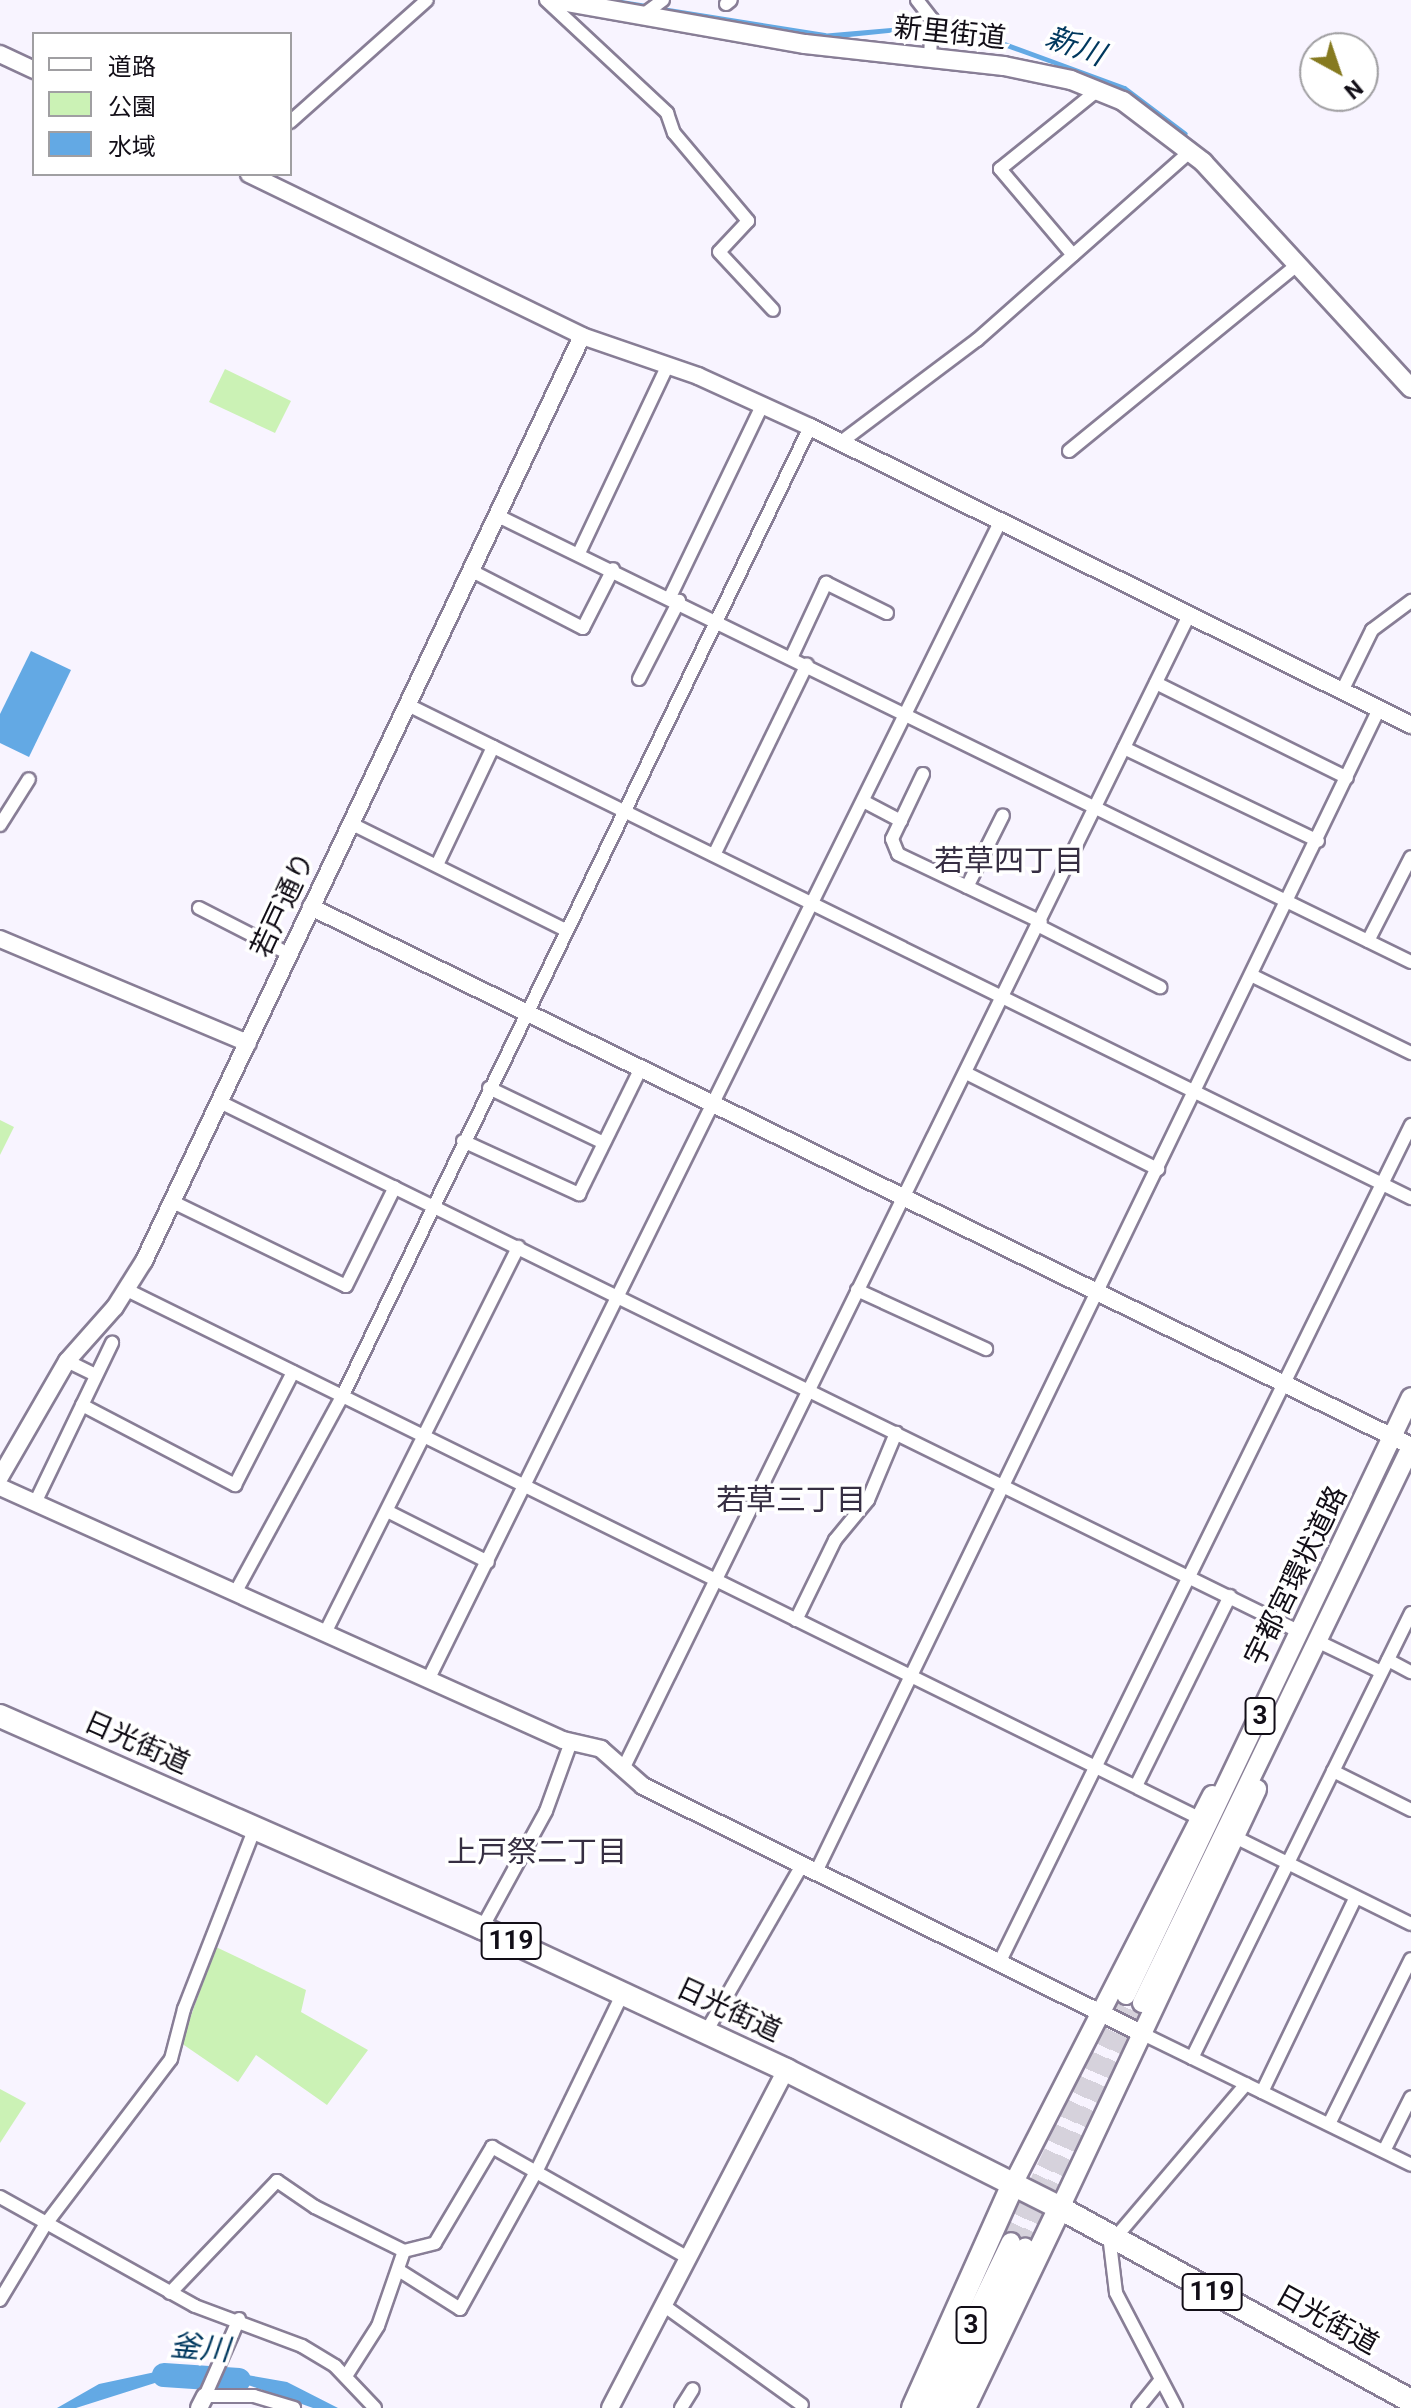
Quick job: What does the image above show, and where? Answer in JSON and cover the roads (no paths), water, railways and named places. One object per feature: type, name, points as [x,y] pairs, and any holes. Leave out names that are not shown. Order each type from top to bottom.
[{"type":"highway","name":"日光街道","points":[[0,1716],[482,1928],[786,2070],[1060,2208],[1411,2401]]},
{"type":"highway","points":[[913,2408],[1013,2184]]},
{"type":"highway","points":[[964,2408],[1060,2208]]},
{"type":"main road","name":"新里街道","points":[[555,0],[805,44],[1039,72],[1098,90],[1143,112],[1191,151],[1411,388]]},
{"type":"main road","name":"宇都宮環状道路","points":[[1411,1397],[1309,1636],[1265,1747],[1134,1999],[1236,1767],[1309,1636],[1411,1446]]},
{"type":"main road","name":"3","points":[[1060,2208],[1237,1838],[1257,1790],[1265,1747]]},
{"type":"main road","name":"3","points":[[1013,2184],[1197,1817],[1236,1767]]},
{"type":"main road","name":"3","points":[[931,2408],[1018,2245],[948,2408]]},
{"type":"street","points":[[292,120],[427,0]]},
{"type":"street","points":[[546,0],[667,113],[674,133],[748,221],[719,252],[773,310]]},
{"type":"street","points":[[645,14],[661,1]]},
{"type":"street","points":[[926,13],[930,58]]},
{"type":"street","points":[[0,54],[32,69]]},
{"type":"street","points":[[1073,255],[1000,169],[1098,90]]},
{"type":"street","points":[[841,442],[977,340],[1191,151]]},
{"type":"street","points":[[253,176],[582,336],[668,365],[763,404],[1411,725]]},
{"type":"street","points":[[1069,451],[1298,264]]},
{"type":"street","name":"若戸通り","points":[[0,1477],[67,1361],[127,1290],[173,1202],[582,336]]},
{"type":"street","points":[[579,553],[668,365]]},
{"type":"street","points":[[639,679],[763,404]]},
{"type":"street","points":[[235,1593],[342,1397],[524,1011],[625,812],[810,427]]},
{"type":"street","points":[[496,515],[719,620],[1411,962]]},
{"type":"street","points":[[428,1680],[526,1488],[712,1101],[1001,520]]},
{"type":"street","points":[[470,570],[583,628],[613,569]]},
{"type":"street","points":[[792,656],[826,583],[887,613]]},
{"type":"street","points":[[1342,691],[1372,630],[1411,601]]},
{"type":"street","points":[[623,1769],[718,1582],[807,1390],[903,1196],[1005,998],[1189,615]]},
{"type":"street","points":[[714,855],[807,664]]},
{"type":"street","points":[[1156,683],[1347,778]]},
{"type":"street","points":[[406,704],[1411,1198]]},
{"type":"street","points":[[706,2032],[809,1869],[910,1676],[1289,902],[1379,709]]},
{"type":"street","points":[[437,865],[493,747]]},
{"type":"street","points":[[1124,748],[1318,841]]},
{"type":"street","points":[[923,774],[892,839],[898,854],[1160,987]]},
{"type":"street","points":[[0,825],[29,779]]},
{"type":"street","points":[[863,801],[901,821]]},
{"type":"street","points":[[967,887],[1003,815]]},
{"type":"street","points":[[350,823],[566,930]]},
{"type":"street","points":[[1368,941],[1411,857]]},
{"type":"street","points":[[311,907],[1411,1446]]},
{"type":"street","points":[[199,908],[289,954]]},
{"type":"street","points":[[0,939],[248,1043]]},
{"type":"street","points":[[1253,976],[1411,1053]]},
{"type":"street","points":[[463,1141],[579,1194],[641,1068]]},
{"type":"street","points":[[966,1073],[1158,1169]]},
{"type":"street","points":[[489,1088],[604,1143]]},
{"type":"street","points":[[220,1102],[620,1295],[1381,1672]]},
{"type":"street","points":[[999,1963],[1411,1127]]},
{"type":"street","points":[[173,1202],[346,1286],[395,1187]]},
{"type":"street","points":[[325,1633],[518,1247]]},
{"type":"street","points":[[127,1290],[1197,1817]]},
{"type":"street","points":[[857,1290],[986,1349]]},
{"type":"street","points":[[35,1503],[112,1343]]},
{"type":"street","points":[[67,1361],[96,1375]]},
{"type":"street","points":[[82,1405],[235,1485],[293,1372]]},
{"type":"street","points":[[796,1620],[835,1540],[868,1500],[896,1433]]},
{"type":"street","points":[[0,1487],[428,1680],[571,1742],[601,1749],[643,1786],[1411,2165]]},
{"type":"street","points":[[387,1511],[488,1562]]},
{"type":"street","points":[[1136,1786],[1230,1596]]},
{"type":"street","points":[[1192,2058],[1411,1613]]},
{"type":"street","points":[[1388,1660],[1411,1672]]},
{"type":"street","points":[[482,1928],[546,1811],[571,1742]]},
{"type":"street","points":[[1333,1771],[1411,1810]]},
{"type":"street","points":[[0,2300],[45,2225],[171,2059],[255,1828]]},
{"type":"street","points":[[1237,1838],[1411,1923]]},
{"type":"street","points":[[1262,2092],[1356,1897]]},
{"type":"street","points":[[1329,2124],[1411,1959]]},
{"type":"street","points":[[400,2271],[460,2309],[537,2170],[623,1993]]},
{"type":"street","points":[[610,2408],[786,2070]]},
{"type":"street","points":[[1176,2408],[1116,2293],[1112,2236],[1246,2084]]},
{"type":"street","points":[[1384,2151],[1411,2097]]},
{"type":"street","points":[[170,2293],[277,2181],[315,2207],[404,2251],[435,2243],[492,2147],[688,2258]]},
{"type":"street","points":[[0,2197],[170,2293],[302,2346],[346,2376],[375,2408]]},
{"type":"street","points":[[346,2376],[378,2326],[400,2271],[404,2251]]},
{"type":"street","points":[[663,2305],[802,2405]]},
{"type":"street","points":[[202,2402],[239,2319]]},
{"type":"street","points":[[1138,2408],[1160,2381]]},
{"type":"street","points":[[681,2408],[693,2389]]},
{"type":"street","points":[[202,2402],[254,2396],[294,2408]]},
{"type":"water","points":[[936,24],[950,24],[1130,92],[1197,143],[1295,249],[1292,251],[1197,149],[1077,73],[953,29],[937,30]]},
{"type":"water","points":[[926,25],[927,29],[820,40],[821,34]]},
{"type":"water","points":[[31,651],[71,670],[29,757],[0,743],[0,714]]},
{"type":"water","points":[[160,2371],[200,2372],[195,2384],[158,2382],[76,2408],[57,2408],[99,2384]]},
{"type":"water","points":[[224,2371],[287,2382],[338,2408],[313,2408],[248,2385],[216,2385]]},
{"type":"waterway","name":"新川","points":[[609,0],[647,6]]},
{"type":"waterway","name":"新川","points":[[656,8],[825,35]]},
{"type":"waterway","name":"新川","points":[[969,31],[1125,88],[1186,134]]},
{"type":"waterway","name":"釜川","points":[[164,2375],[239,2380]]},
{"type":"tunnel","points":[[1011,2242],[1126,1995]]},
{"type":"tunnel","points":[[1025,2248],[1142,2003]]},
{"type":"district","name":"若草四丁目","points":[[1009,861]]},
{"type":"district","name":"若草三丁目","points":[[791,1500]]},
{"type":"district","name":"上戸祭二丁目","points":[[537,1852]]}]
